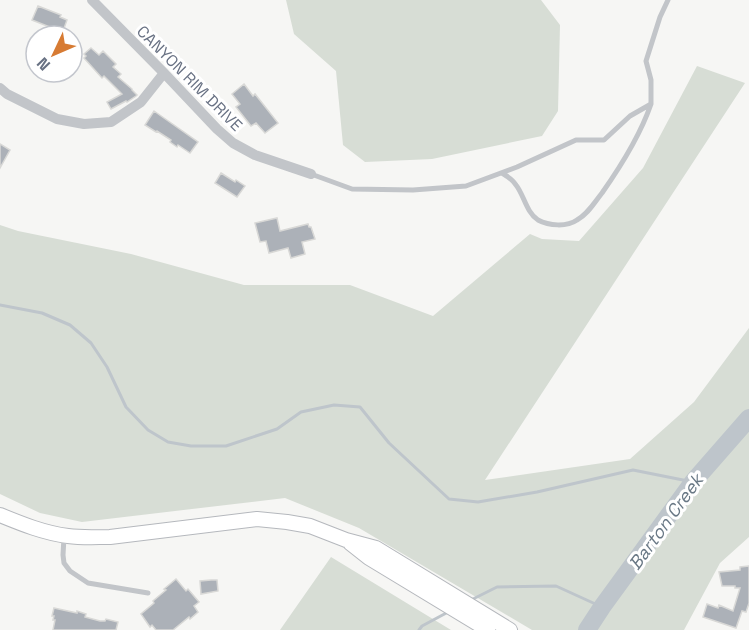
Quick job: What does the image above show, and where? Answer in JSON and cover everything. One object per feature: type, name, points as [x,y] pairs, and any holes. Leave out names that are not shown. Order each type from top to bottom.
[{"type":"street","name":"CANYON RIM DRIVE","points":[[92,0],[233,143],[255,155],[311,174]]},
{"type":"street","points":[[0,87],[7,94],[57,119],[84,124],[111,122],[141,102],[164,73]]},
{"type":"street","points":[[0,515],[51,533],[89,538],[257,519],[310,526],[373,553],[510,630]]},
{"type":"street","points":[[373,553],[488,630]]},
{"type":"lane","points":[[502,173],[515,183],[531,213],[538,220],[563,225],[575,222],[587,213],[617,171],[645,121],[651,104],[651,80],[646,61],[668,0]]},
{"type":"lane","points":[[311,174],[352,189],[413,190],[466,186],[502,173],[576,140],[604,140],[630,116],[651,104]]},
{"type":"lane","points":[[64,536],[64,563],[70,572],[88,584],[148,593]]},
{"type":"shaded area","points":[[286,0],[541,0],[560,25],[558,111],[542,136],[432,159],[365,162],[343,145],[336,71],[294,34]]},
{"type":"shaded area","points":[[697,66],[745,83],[485,480],[630,459],[694,402],[749,328],[749,537],[720,563],[684,630],[532,630],[359,528],[285,498],[82,522],[40,513],[0,494],[0,225],[18,231],[131,254],[244,285],[350,285],[433,316],[530,234],[542,239],[579,241],[643,168]]},
{"type":"shaded area","points":[[331,557],[451,630],[280,630]]},
{"type":"building","points":[[38,6],[61,15],[60,17],[67,20],[66,24],[42,24],[32,20]]},
{"type":"building","points":[[91,48],[99,55],[103,51],[116,64],[113,67],[121,74],[118,77],[137,95],[111,109],[107,102],[122,94],[104,76],[102,78],[84,58],[86,56],[84,54]]},
{"type":"building","points":[[244,84],[278,123],[265,133],[256,123],[251,126],[236,107],[240,104],[232,94]]},
{"type":"building","points":[[154,111],[198,142],[190,153],[145,125]]},
{"type":"building","points":[[0,144],[10,150],[0,168]]},
{"type":"building","points":[[221,173],[245,186],[237,197],[215,183]]},
{"type":"building","points":[[277,218],[280,231],[308,224],[311,227],[315,239],[302,242],[305,254],[291,258],[288,248],[269,253],[266,241],[260,242],[255,223]]},
{"type":"building","points":[[749,566],[749,603],[746,612],[742,611],[736,628],[703,617],[707,604],[718,608],[719,605],[733,611],[740,588],[722,586],[719,572],[740,570],[740,567]]},
{"type":"building","points":[[176,579],[199,602],[194,606],[198,612],[173,630],[156,630],[152,625],[150,627],[141,614]]},
{"type":"building","points":[[217,580],[218,591],[201,594],[200,581]]},
{"type":"building","points":[[54,608],[77,613],[77,611],[86,614],[85,617],[100,621],[106,619],[118,622],[116,630],[53,630]]},
{"type":"waterway","points":[[0,305],[42,313],[70,325],[91,343],[107,367],[126,407],[148,430],[168,442],[191,446],[226,446],[277,429],[301,412],[334,405],[360,407],[389,443],[449,499],[478,502],[537,492],[633,470],[693,482]]},
{"type":"waterway","name":"Barton Creek","points":[[587,630],[693,482],[749,418]]},
{"type":"waterway","points":[[469,601],[497,587],[556,586],[602,607]]},
{"type":"waterway","points":[[419,630],[422,626],[450,611]]}]
